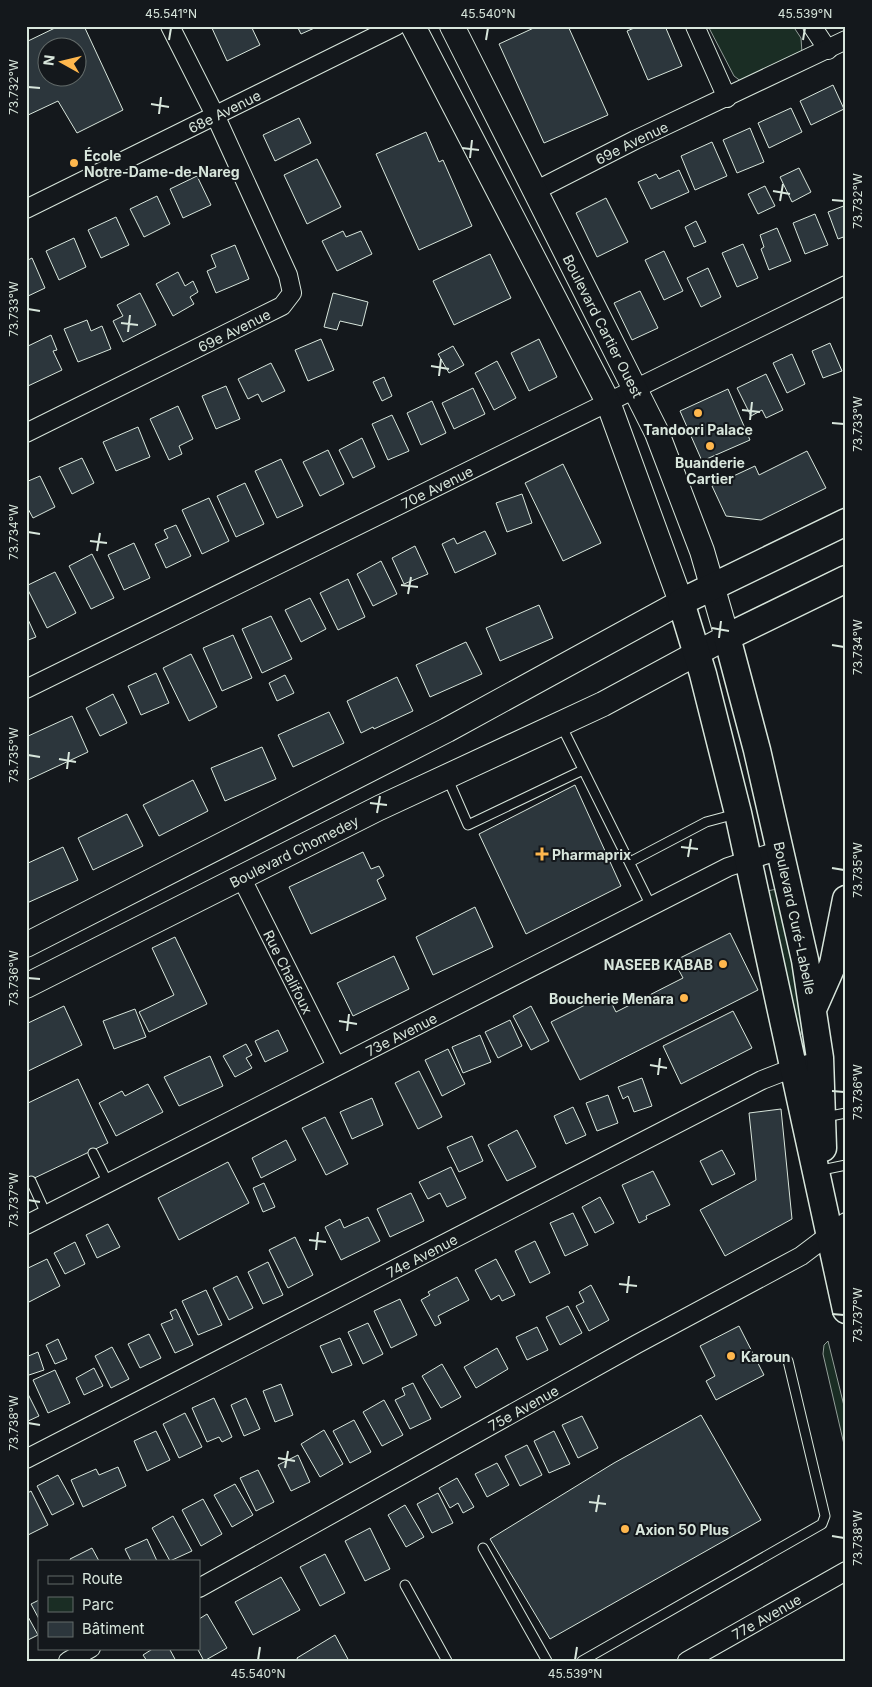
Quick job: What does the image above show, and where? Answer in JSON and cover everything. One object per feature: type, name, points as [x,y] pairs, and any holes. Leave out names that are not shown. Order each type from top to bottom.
[{"type":"main road","points":[[682,602],[846,522]]},
{"type":"main road","points":[[727,637],[846,579]]},
{"type":"main road","name":"Boulevard Curé-Labelle","points":[[682,602],[749,859],[793,1068],[824,1117]]},
{"type":"main road","name":"Boulevard Curé-Labelle","points":[[727,637],[780,850],[814,1007],[829,1168],[824,1204],[838,1228],[846,1310]]},
{"type":"main road","points":[[814,1007],[833,964],[840,953],[846,899]]},
{"type":"street","points":[[170,26],[216,117]]},
{"type":"street","name":"68e Avenue","points":[[26,209],[216,117],[396,26]]},
{"type":"street","points":[[26,946],[447,730],[682,602],[608,402],[413,26]]},
{"type":"street","name":"Boulevard Cartier Ouest","points":[[452,26],[667,458],[714,588],[727,637]]},
{"type":"street","points":[[694,26],[727,98]]},
{"type":"street","points":[[812,26],[828,50]]},
{"type":"street","name":"69e Avenue","points":[[536,192],[635,140],[846,40]]},
{"type":"street","name":"69e Avenue","points":[[26,434],[282,306],[292,293],[288,275],[216,117]]},
{"type":"street","name":"70e Avenue","points":[[26,688],[846,285]]},
{"type":"street","points":[[697,654],[727,637]]},
{"type":"street","name":"Boulevard Chomedey","points":[[26,986],[380,808],[634,689],[697,654]]},
{"type":"street","name":"73e Avenue","points":[[26,1225],[728,867],[780,850]]},
{"type":"street","name":"Rue Chalifoux","points":[[241,877],[336,1066]]},
{"type":"street","name":"74e Avenue","points":[[26,1459],[756,1084],[793,1068],[820,1062]]},
{"type":"street","name":"75e Avenue","points":[[200,1587],[629,1348],[794,1260],[838,1228]]},
{"type":"street","name":"77e Avenue","points":[[687,1661],[846,1571]]},
{"type":"street","points":[[68,1661],[87,1650]]},
{"type":"lane","points":[[561,724],[651,906]]},
{"type":"lane","points":[[446,777],[468,825],[583,770]]},
{"type":"lane","points":[[630,862],[706,822],[738,813]]},
{"type":"lane","points":[[93,1153],[108,1183]]},
{"type":"lane","points":[[31,1181],[46,1214]]},
{"type":"lane","points":[[582,1661],[822,1524],[825,1516],[788,1362]]},
{"type":"lane","points":[[483,1548],[547,1661]]},
{"type":"lane","points":[[404,1585],[447,1661]]},
{"type":"green space","points":[[708,26],[793,26],[801,38],[802,53],[742,82],[734,76]]},
{"type":"green space","points":[[777,889],[803,1016],[801,1035],[797,1036],[767,891]]},
{"type":"green space","points":[[828,1341],[846,1414],[846,1453],[823,1354],[824,1345]]},
{"type":"building","points":[[59,26],[84,26],[123,110],[77,133],[58,101],[26,116],[26,42]]},
{"type":"building","points":[[211,26],[251,26],[260,45],[227,61]]},
{"type":"building","points":[[297,26],[319,26],[301,34]]},
{"type":"building","points":[[538,26],[568,26],[608,115],[544,143],[499,44]]},
{"type":"building","points":[[639,26],[665,26],[682,66],[648,80],[627,31]]},
{"type":"building","points":[[833,85],[844,109],[811,125],[800,101]]},
{"type":"building","points":[[791,108],[802,132],[769,148],[758,123]]},
{"type":"building","points":[[299,118],[311,143],[275,161],[263,135]]},
{"type":"building","points":[[750,128],[764,162],[737,173],[723,140]]},
{"type":"building","points":[[426,132],[439,162],[443,160],[472,226],[419,250],[376,154]]},
{"type":"building","points":[[712,142],[727,176],[695,190],[681,156]]},
{"type":"building","points":[[317,159],[341,207],[307,224],[284,175]]},
{"type":"building","points":[[799,168],[811,192],[792,202],[780,177]]},
{"type":"building","points":[[679,170],[689,192],[651,209],[638,182],[656,174],[659,179]]},
{"type":"building","points":[[197,176],[211,205],[183,218],[170,189]]},
{"type":"building","points":[[765,186],[775,206],[758,214],[748,194]]},
{"type":"building","points":[[157,196],[170,224],[144,237],[130,209]]},
{"type":"building","points":[[606,198],[628,242],[597,257],[576,213]]},
{"type":"building","points":[[846,205],[846,236],[838,239],[828,212]]},
{"type":"building","points":[[815,214],[828,245],[805,254],[793,223]]},
{"type":"building","points":[[116,217],[129,245],[101,258],[88,230]]},
{"type":"building","points":[[696,221],[706,242],[694,247],[685,227]]},
{"type":"building","points":[[777,228],[791,261],[769,270],[761,249],[764,247],[760,235]]},
{"type":"building","points":[[343,231],[346,237],[361,231],[372,254],[337,271],[322,241]]},
{"type":"building","points":[[74,238],[86,267],[59,280],[46,251]]},
{"type":"building","points":[[743,244],[758,278],[737,287],[722,253]]},
{"type":"building","points":[[235,245],[249,279],[216,293],[207,271],[216,267],[211,255]]},
{"type":"building","points":[[664,251],[683,291],[664,300],[645,260]]},
{"type":"building","points":[[490,254],[511,298],[454,325],[433,281]]},
{"type":"building","points":[[32,258],[45,288],[26,297],[26,261]]},
{"type":"building","points":[[708,268],[721,297],[701,307],[687,278]]},
{"type":"building","points":[[178,272],[185,286],[193,281],[198,292],[190,297],[194,304],[173,316],[156,284]]},
{"type":"building","points":[[640,291],[658,328],[632,340],[614,303]]},
{"type":"building","points":[[140,293],[156,325],[123,342],[113,321],[123,316],[117,305]]},
{"type":"building","points":[[333,293],[368,302],[362,326],[340,321],[337,330],[324,327]]},
{"type":"building","points":[[87,320],[91,331],[102,326],[111,349],[78,362],[64,329]]},
{"type":"building","points":[[51,335],[57,350],[53,351],[62,370],[28,386],[26,347]]},
{"type":"building","points":[[321,339],[334,370],[308,381],[295,350]]},
{"type":"building","points":[[539,339],[557,377],[529,391],[511,353]]},
{"type":"building","points":[[830,343],[842,371],[823,378],[812,351]]},
{"type":"building","points":[[453,346],[464,365],[449,373],[438,354]]},
{"type":"building","points":[[792,354],[805,384],[787,393],[773,363]]},
{"type":"building","points":[[497,361],[516,398],[494,410],[475,373]]},
{"type":"building","points":[[271,363],[285,391],[262,402],[258,394],[248,399],[238,379]]},
{"type":"building","points":[[766,374],[783,410],[766,418],[762,410],[751,416],[737,388]]},
{"type":"building","points":[[384,377],[392,396],[382,401],[373,382]]},
{"type":"building","points":[[226,386],[240,419],[216,429],[202,396]]},
{"type":"building","points":[[473,388],[485,414],[454,429],[442,403]]},
{"type":"building","points":[[728,389],[750,440],[702,461],[680,411]]},
{"type":"building","points":[[432,401],[446,433],[421,445],[407,413]]},
{"type":"building","points":[[178,406],[193,439],[179,446],[182,454],[169,460],[150,419]]},
{"type":"building","points":[[392,415],[409,451],[388,460],[372,424]]},
{"type":"building","points":[[138,427],[150,457],[116,471],[103,442]]},
{"type":"building","points":[[362,438],[375,467],[353,478],[339,450]]},
{"type":"building","points":[[328,450],[344,484],[320,496],[303,462]]},
{"type":"building","points":[[807,451],[826,488],[761,520],[726,516],[712,486],[755,466],[759,475]]},
{"type":"building","points":[[82,458],[94,483],[72,494],[59,468]]},
{"type":"building","points":[[281,459],[303,506],[277,518],[255,471]]},
{"type":"building","points":[[563,464],[601,543],[563,561],[525,483]]},
{"type":"building","points":[[40,476],[55,507],[33,518],[26,505],[26,482]]},
{"type":"building","points":[[245,483],[264,524],[236,537],[217,496]]},
{"type":"building","points":[[522,494],[532,523],[507,532],[496,503]]},
{"type":"building","points":[[209,498],[229,541],[202,554],[182,510]]},
{"type":"building","points":[[176,525],[191,556],[166,568],[155,544],[168,538],[164,530]]},
{"type":"building","points":[[485,531],[496,554],[455,573],[442,544],[454,538],[457,544]]},
{"type":"building","points":[[134,543],[150,578],[124,590],[108,555]]},
{"type":"building","points":[[415,546],[428,574],[404,584],[392,558]]},
{"type":"building","points":[[92,554],[114,598],[91,609],[69,566]]},
{"type":"building","points":[[381,561],[397,594],[373,606],[357,574]]},
{"type":"building","points":[[55,572],[76,613],[47,628],[26,586]]},
{"type":"building","points":[[348,579],[365,617],[338,630],[320,593]]},
{"type":"building","points":[[310,598],[326,629],[301,642],[285,610]]},
{"type":"building","points":[[539,605],[553,638],[500,661],[486,628]]},
{"type":"building","points":[[26,615],[36,637],[26,641]]},
{"type":"building","points":[[271,616],[292,659],[262,673],[242,629]]},
{"type":"building","points":[[233,635],[252,678],[222,691],[203,648]]},
{"type":"building","points":[[466,642],[482,674],[430,697],[416,665]]},
{"type":"building","points":[[191,654],[217,707],[189,721],[163,668]]},
{"type":"building","points":[[156,673],[169,703],[141,715],[128,686]]},
{"type":"building","points":[[285,675],[294,693],[277,701],[269,683]]},
{"type":"building","points":[[397,677],[413,711],[361,733],[347,701]]},
{"type":"building","points":[[113,694],[127,723],[100,736],[86,708]]},
{"type":"building","points":[[329,712],[344,743],[293,767],[278,735]]},
{"type":"building","points":[[72,716],[88,752],[26,781],[26,737]]},
{"type":"building","points":[[262,747],[276,779],[225,801],[211,768]]},
{"type":"building","points":[[193,780],[208,811],[159,836],[143,805]]},
{"type":"building","points":[[575,785],[621,886],[526,934],[479,834]]},
{"type":"building","points":[[127,814],[143,846],[93,870],[78,838]]},
{"type":"building","points":[[63,847],[78,880],[27,903],[26,864]]},
{"type":"building","points":[[363,852],[371,869],[379,866],[384,876],[377,880],[386,899],[311,934],[289,887]]},
{"type":"building","points":[[475,907],[493,947],[433,975],[416,937]]},
{"type":"building","points":[[730,933],[758,990],[580,1080],[551,1022],[607,994],[616,1012],[683,978],[674,961]]},
{"type":"building","points":[[175,937],[207,1004],[149,1032],[139,1012],[174,995],[152,948]]},
{"type":"building","points":[[394,956],[409,989],[353,1016],[337,983]]},
{"type":"building","points":[[64,1006],[82,1045],[26,1072],[26,1024]]},
{"type":"building","points":[[531,1006],[549,1041],[531,1050],[513,1016]]},
{"type":"building","points":[[135,1009],[146,1037],[114,1049],[103,1021]]},
{"type":"building","points":[[733,1011],[752,1048],[681,1084],[663,1046]]},
{"type":"building","points":[[510,1020],[522,1046],[498,1058],[485,1032]]},
{"type":"building","points":[[278,1030],[288,1051],[265,1062],[255,1041]]},
{"type":"building","points":[[480,1035],[491,1062],[463,1073],[452,1047]]},
{"type":"building","points":[[246,1044],[252,1055],[246,1058],[252,1068],[235,1077],[223,1056]]},
{"type":"building","points":[[448,1049],[465,1084],[442,1096],[425,1060]]},
{"type":"building","points":[[210,1056],[223,1086],[179,1106],[164,1077]]},
{"type":"building","points":[[419,1071],[442,1117],[418,1129],[395,1083]]},
{"type":"building","points":[[642,1078],[652,1106],[634,1112],[628,1096],[623,1099],[618,1087]]},
{"type":"building","points":[[78,1079],[108,1143],[26,1182],[26,1104]]},
{"type":"building","points":[[148,1084],[163,1112],[116,1136],[99,1103],[122,1091],[125,1096]]},
{"type":"building","points":[[608,1095],[618,1123],[597,1131],[586,1103]]},
{"type":"building","points":[[372,1098],[383,1125],[352,1139],[340,1112]]},
{"type":"building","points":[[573,1107],[586,1135],[566,1144],[554,1116]]},
{"type":"building","points":[[781,1109],[792,1219],[725,1256],[700,1210],[756,1180],[749,1113]]},
{"type":"building","points":[[325,1117],[348,1164],[326,1175],[302,1128]]},
{"type":"building","points":[[517,1130],[536,1167],[507,1181],[488,1145]]},
{"type":"building","points":[[472,1136],[483,1161],[459,1172],[447,1147]]},
{"type":"building","points":[[286,1140],[296,1160],[261,1178],[252,1158]]},
{"type":"building","points":[[722,1150],[735,1174],[712,1185],[700,1161]]},
{"type":"building","points":[[228,1162],[249,1203],[179,1240],[158,1198]]},
{"type":"building","points":[[451,1167],[466,1198],[447,1207],[440,1193],[428,1199],[419,1182]]},
{"type":"building","points":[[653,1171],[670,1205],[646,1216],[647,1219],[639,1223],[622,1185]]},
{"type":"building","points":[[264,1183],[275,1207],[263,1212],[253,1188]]},
{"type":"building","points":[[411,1193],[424,1221],[390,1237],[377,1209]]},
{"type":"building","points":[[600,1197],[614,1223],[595,1233],[582,1207]]},
{"type":"building","points":[[573,1213],[588,1245],[565,1256],[550,1223]]},
{"type":"building","points":[[368,1217],[380,1241],[341,1260],[325,1227],[340,1219],[344,1228]]},
{"type":"building","points":[[108,1224],[120,1247],[97,1258],[86,1235]]},
{"type":"building","points":[[295,1237],[313,1275],[288,1288],[269,1250]]},
{"type":"building","points":[[535,1241],[550,1273],[530,1283],[515,1251]]},
{"type":"building","points":[[75,1242],[85,1264],[65,1274],[54,1253]]},
{"type":"building","points":[[47,1259],[60,1286],[29,1302],[26,1297],[26,1269]]},
{"type":"building","points":[[496,1259],[515,1295],[502,1301],[499,1295],[491,1300],[475,1270]]},
{"type":"building","points":[[268,1262],[283,1295],[263,1304],[248,1272]]},
{"type":"building","points":[[237,1276],[253,1308],[229,1320],[213,1288]]},
{"type":"building","points":[[457,1277],[469,1300],[438,1316],[441,1323],[435,1326],[421,1300],[430,1295],[428,1292]]},
{"type":"building","points":[[591,1285],[609,1320],[589,1331],[576,1306],[584,1302],[579,1292]]},
{"type":"building","points":[[206,1290],[222,1325],[198,1335],[182,1301]]},
{"type":"building","points":[[400,1299],[417,1335],[391,1348],[374,1311]]},
{"type":"building","points":[[568,1306],[582,1333],[560,1345],[546,1317]]},
{"type":"building","points":[[176,1309],[193,1345],[175,1353],[161,1324],[173,1319],[170,1312]]},
{"type":"building","points":[[368,1323],[383,1354],[363,1364],[348,1332]]},
{"type":"building","points":[[739,1326],[764,1375],[716,1400],[706,1381],[715,1376],[700,1346]]},
{"type":"building","points":[[537,1327],[548,1350],[527,1360],[516,1337]]},
{"type":"building","points":[[149,1334],[161,1358],[140,1368],[128,1344]]},
{"type":"building","points":[[340,1338],[352,1365],[332,1373],[320,1346]]},
{"type":"building","points":[[58,1339],[67,1359],[55,1364],[46,1345]]},
{"type":"building","points":[[112,1347],[129,1379],[111,1388],[95,1356]]},
{"type":"building","points":[[497,1348],[508,1369],[476,1388],[464,1367]]},
{"type":"building","points":[[38,1352],[44,1370],[26,1376],[26,1357]]},
{"type":"building","points":[[442,1364],[461,1397],[441,1408],[422,1376]]},
{"type":"building","points":[[94,1368],[103,1386],[84,1395],[76,1378]]},
{"type":"building","points":[[55,1370],[70,1403],[48,1413],[33,1380]]},
{"type":"building","points":[[413,1383],[431,1419],[410,1429],[395,1400],[405,1395],[402,1388]]},
{"type":"building","points":[[281,1384],[293,1415],[275,1422],[263,1391]]},
{"type":"building","points":[[26,1390],[39,1416],[26,1422]]},
{"type":"building","points":[[214,1398],[232,1437],[222,1442],[219,1437],[207,1442],[192,1408]]},
{"type":"building","points":[[246,1398],[260,1429],[244,1436],[231,1405]]},
{"type":"building","points":[[384,1400],[403,1435],[382,1446],[363,1412]]},
{"type":"building","points":[[185,1413],[202,1447],[179,1458],[163,1424]]},
{"type":"building","name":"Axion 50 Plus","points":[[701,1415],[761,1520],[550,1639],[490,1539],[614,1463]]},
{"type":"building","points":[[582,1416],[598,1448],[578,1458],[562,1425]]},
{"type":"building","points":[[354,1420],[371,1452],[350,1463],[333,1431]]},
{"type":"building","points":[[324,1430],[343,1464],[320,1477],[301,1444]]},
{"type":"building","points":[[156,1431],[170,1460],[147,1471],[134,1441]]},
{"type":"building","points":[[554,1431],[570,1464],[549,1473],[534,1441]]},
{"type":"building","points":[[527,1445],[542,1475],[520,1486],[505,1456]]},
{"type":"building","points":[[298,1455],[310,1482],[291,1491],[278,1465]]},
{"type":"building","points":[[497,1463],[509,1485],[487,1497],[475,1474]]},
{"type":"building","points":[[118,1467],[126,1486],[83,1507],[71,1480],[96,1469],[99,1475]]},
{"type":"building","points":[[258,1470],[274,1502],[256,1511],[240,1478]]},
{"type":"building","points":[[58,1475],[74,1504],[52,1515],[37,1486]]},
{"type":"building","points":[[457,1478],[474,1507],[463,1513],[458,1503],[450,1508],[439,1488]]},
{"type":"building","points":[[235,1484],[253,1515],[232,1527],[214,1495]]},
{"type":"building","points":[[31,1491],[48,1525],[26,1536],[26,1494]]},
{"type":"building","points":[[438,1493],[453,1523],[432,1533],[417,1504]]},
{"type":"building","points":[[203,1499],[222,1534],[201,1546],[182,1510]]},
{"type":"building","points":[[405,1505],[424,1537],[406,1547],[388,1515]]},
{"type":"building","points":[[173,1516],[192,1551],[169,1560],[152,1528]]},
{"type":"building","points":[[370,1528],[390,1569],[365,1581],[345,1541]]},
{"type":"building","points":[[147,1539],[157,1560],[130,1560],[125,1549]]},
{"type":"building","points":[[92,1548],[98,1560],[70,1560]]},
{"type":"building","points":[[325,1554],[345,1593],[320,1606],[300,1567]]},
{"type":"building","points":[[281,1577],[300,1610],[253,1635],[235,1602]]},
{"type":"building","points":[[38,1600],[38,1617],[31,1604]]},
{"type":"building","points":[[26,1613],[38,1635],[26,1641]]},
{"type":"building","points":[[207,1614],[227,1648],[204,1661],[198,1650],[200,1650],[200,1618]]},
{"type":"building","points":[[335,1635],[349,1661],[298,1661],[297,1658]]},
{"type":"building","points":[[151,1650],[170,1650],[176,1661],[147,1661],[143,1655]]},
{"type":"place","name":"École Notre-Dame-de-Nareg","points":[[74,163]]},
{"type":"place","name":"Tandoori Palace","points":[[698,413]]},
{"type":"place","name":"Buanderie Cartier","points":[[710,446]]},
{"type":"place","name":"Pharmaprix","points":[[542,854]]},
{"type":"place","name":"NASEEB KABAB","points":[[723,964]]},
{"type":"place","name":"Boucherie Menara","points":[[684,998]]},
{"type":"place","name":"Karoun","points":[[731,1356]]},
{"type":"place","name":"Axion 50 Plus","points":[[625,1529]]}]
